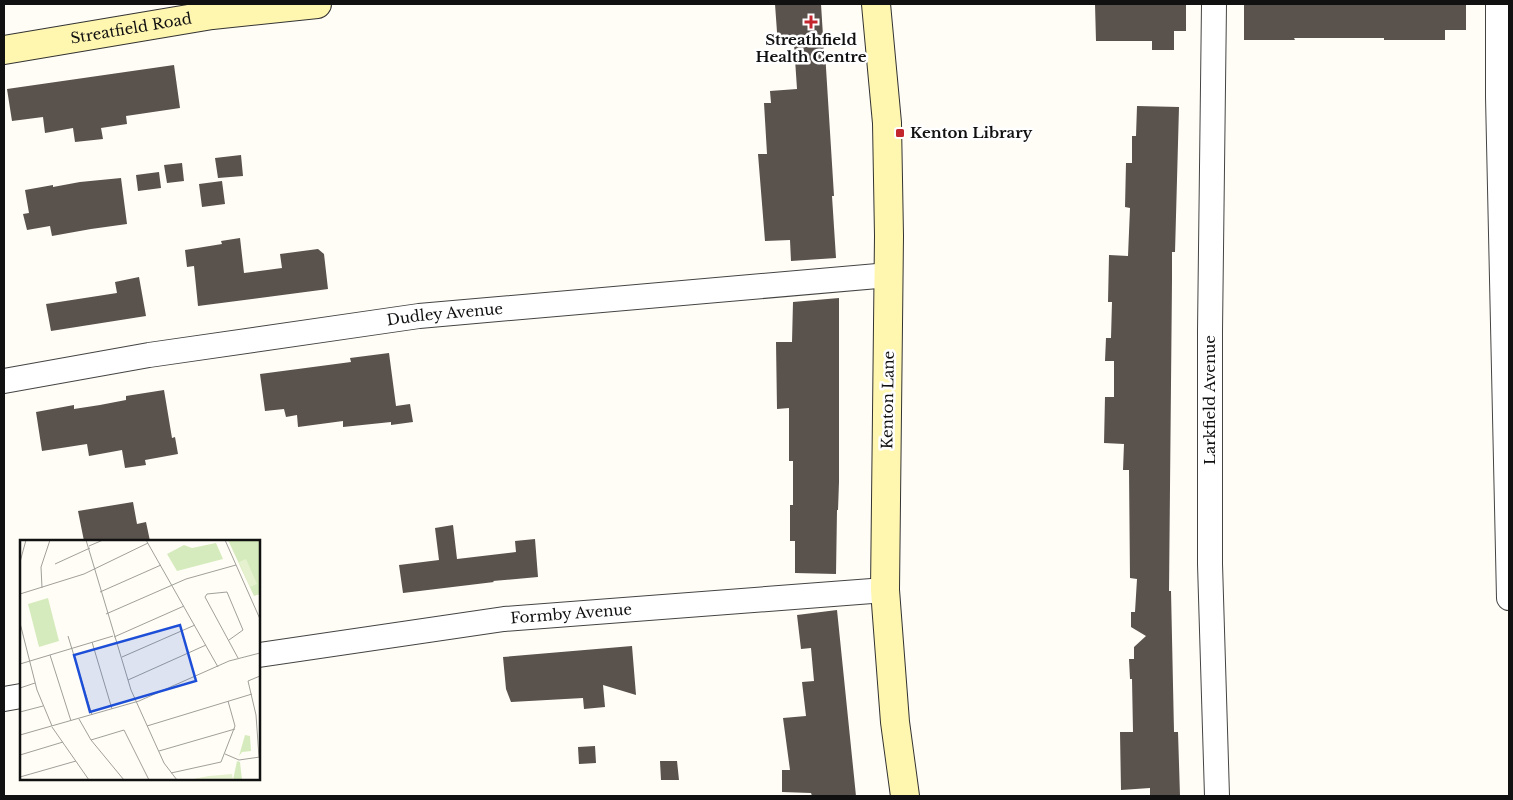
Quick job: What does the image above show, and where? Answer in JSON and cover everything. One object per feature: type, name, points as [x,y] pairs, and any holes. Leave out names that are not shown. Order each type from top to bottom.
[{"type":"street","name":"Streatfield Road","points":[[4,50],[212,15],[317,4]]},
{"type":"street","name":"Kenton Lane","points":[[876,4],[887,123],[889,275],[885,590],[895,722],[905,796]]},
{"type":"street","name":"Larkfield Avenue","points":[[1214,4],[1210,341],[1210,564],[1216,796]]},
{"type":"street","points":[[1498,4],[1498,96],[1509,598]]},
{"type":"street","name":"Dudley Avenue","points":[[4,381],[149,355],[419,316],[889,275]]},
{"type":"street","name":"Formby Avenue","points":[[260,655],[504,619],[885,590]]},
{"type":"street","points":[[4,699],[20,696]]},
{"type":"building","points":[[775,4],[821,4],[834,196],[832,196],[836,258],[791,261],[790,240],[765,241],[758,154],[767,154],[764,103],[771,103],[770,91],[797,89],[794,44],[778,46]]},
{"type":"building","points":[[1095,4],[1186,4],[1186,31],[1174,31],[1174,50],[1152,50],[1152,41],[1096,41]]},
{"type":"building","points":[[1244,4],[1466,4],[1466,30],[1445,30],[1445,40],[1294,38],[1295,40],[1244,40]]},
{"type":"building","points":[[174,65],[180,108],[126,116],[127,124],[101,128],[103,139],[75,142],[73,128],[45,133],[43,117],[12,121],[7,89]]},
{"type":"building","points":[[1137,106],[1179,107],[1175,252],[1172,252],[1169,591],[1171,591],[1174,732],[1178,732],[1180,796],[1150,796],[1150,788],[1121,790],[1120,732],[1133,732],[1132,679],[1130,679],[1129,659],[1134,659],[1134,647],[1146,636],[1131,627],[1131,612],[1135,612],[1137,579],[1130,578],[1129,470],[1123,470],[1124,444],[1104,443],[1105,397],[1114,397],[1114,361],[1105,361],[1106,338],[1111,338],[1112,302],[1108,302],[1109,255],[1128,256],[1130,208],[1125,207],[1126,163],[1132,163],[1132,136],[1136,136]]},
{"type":"building","points":[[241,155],[243,176],[218,178],[215,158]]},
{"type":"building","points":[[182,163],[184,181],[167,183],[164,165]]},
{"type":"building","points":[[159,172],[161,188],[138,191],[136,175]]},
{"type":"building","points":[[121,178],[127,224],[52,236],[50,226],[27,230],[23,214],[29,213],[25,190]]},
{"type":"building","points":[[222,181],[225,204],[202,207],[199,184]]},
{"type":"building","points":[[240,238],[244,273],[282,268],[280,254],[318,249],[324,254],[328,289],[198,306],[194,266],[187,267],[185,250],[222,244],[221,241]]},
{"type":"building","points":[[139,277],[146,316],[51,331],[46,304],[117,293],[115,282]]},
{"type":"building","points":[[839,298],[839,482],[836,574],[795,573],[795,541],[790,541],[790,505],[793,505],[793,461],[789,461],[789,408],[777,409],[776,342],[792,342],[793,302]]},
{"type":"building","points":[[389,353],[396,406],[410,404],[413,422],[391,425],[391,422],[343,427],[343,421],[298,427],[297,415],[286,417],[284,409],[265,411],[260,374],[351,362],[350,358]]},
{"type":"building","points":[[164,390],[172,438],[175,437],[178,454],[145,460],[146,465],[125,468],[122,450],[89,456],[87,444],[42,451],[36,412],[74,405],[74,409],[100,405],[126,400],[126,396]]},
{"type":"building","points":[[133,502],[137,524],[146,522],[150,540],[84,540],[78,511]]},
{"type":"building","points":[[453,525],[457,559],[516,552],[515,541],[535,539],[538,577],[403,593],[399,565],[439,560],[435,528]]},
{"type":"building","points":[[837,610],[856,796],[812,796],[811,793],[782,792],[782,770],[790,770],[783,718],[806,716],[802,682],[814,681],[811,648],[801,649],[797,615]]},
{"type":"building","points":[[632,646],[636,695],[603,685],[605,707],[584,709],[583,698],[511,702],[506,689],[503,657]]},
{"type":"building","points":[[595,746],[596,763],[579,764],[578,747]]},
{"type":"building","points":[[660,761],[677,761],[679,780],[661,780]]},
{"type":"place","name":"Streathfield Health Centre","points":[[811,22]]},
{"type":"place","name":"Kenton Library","points":[[900,133]]}]
